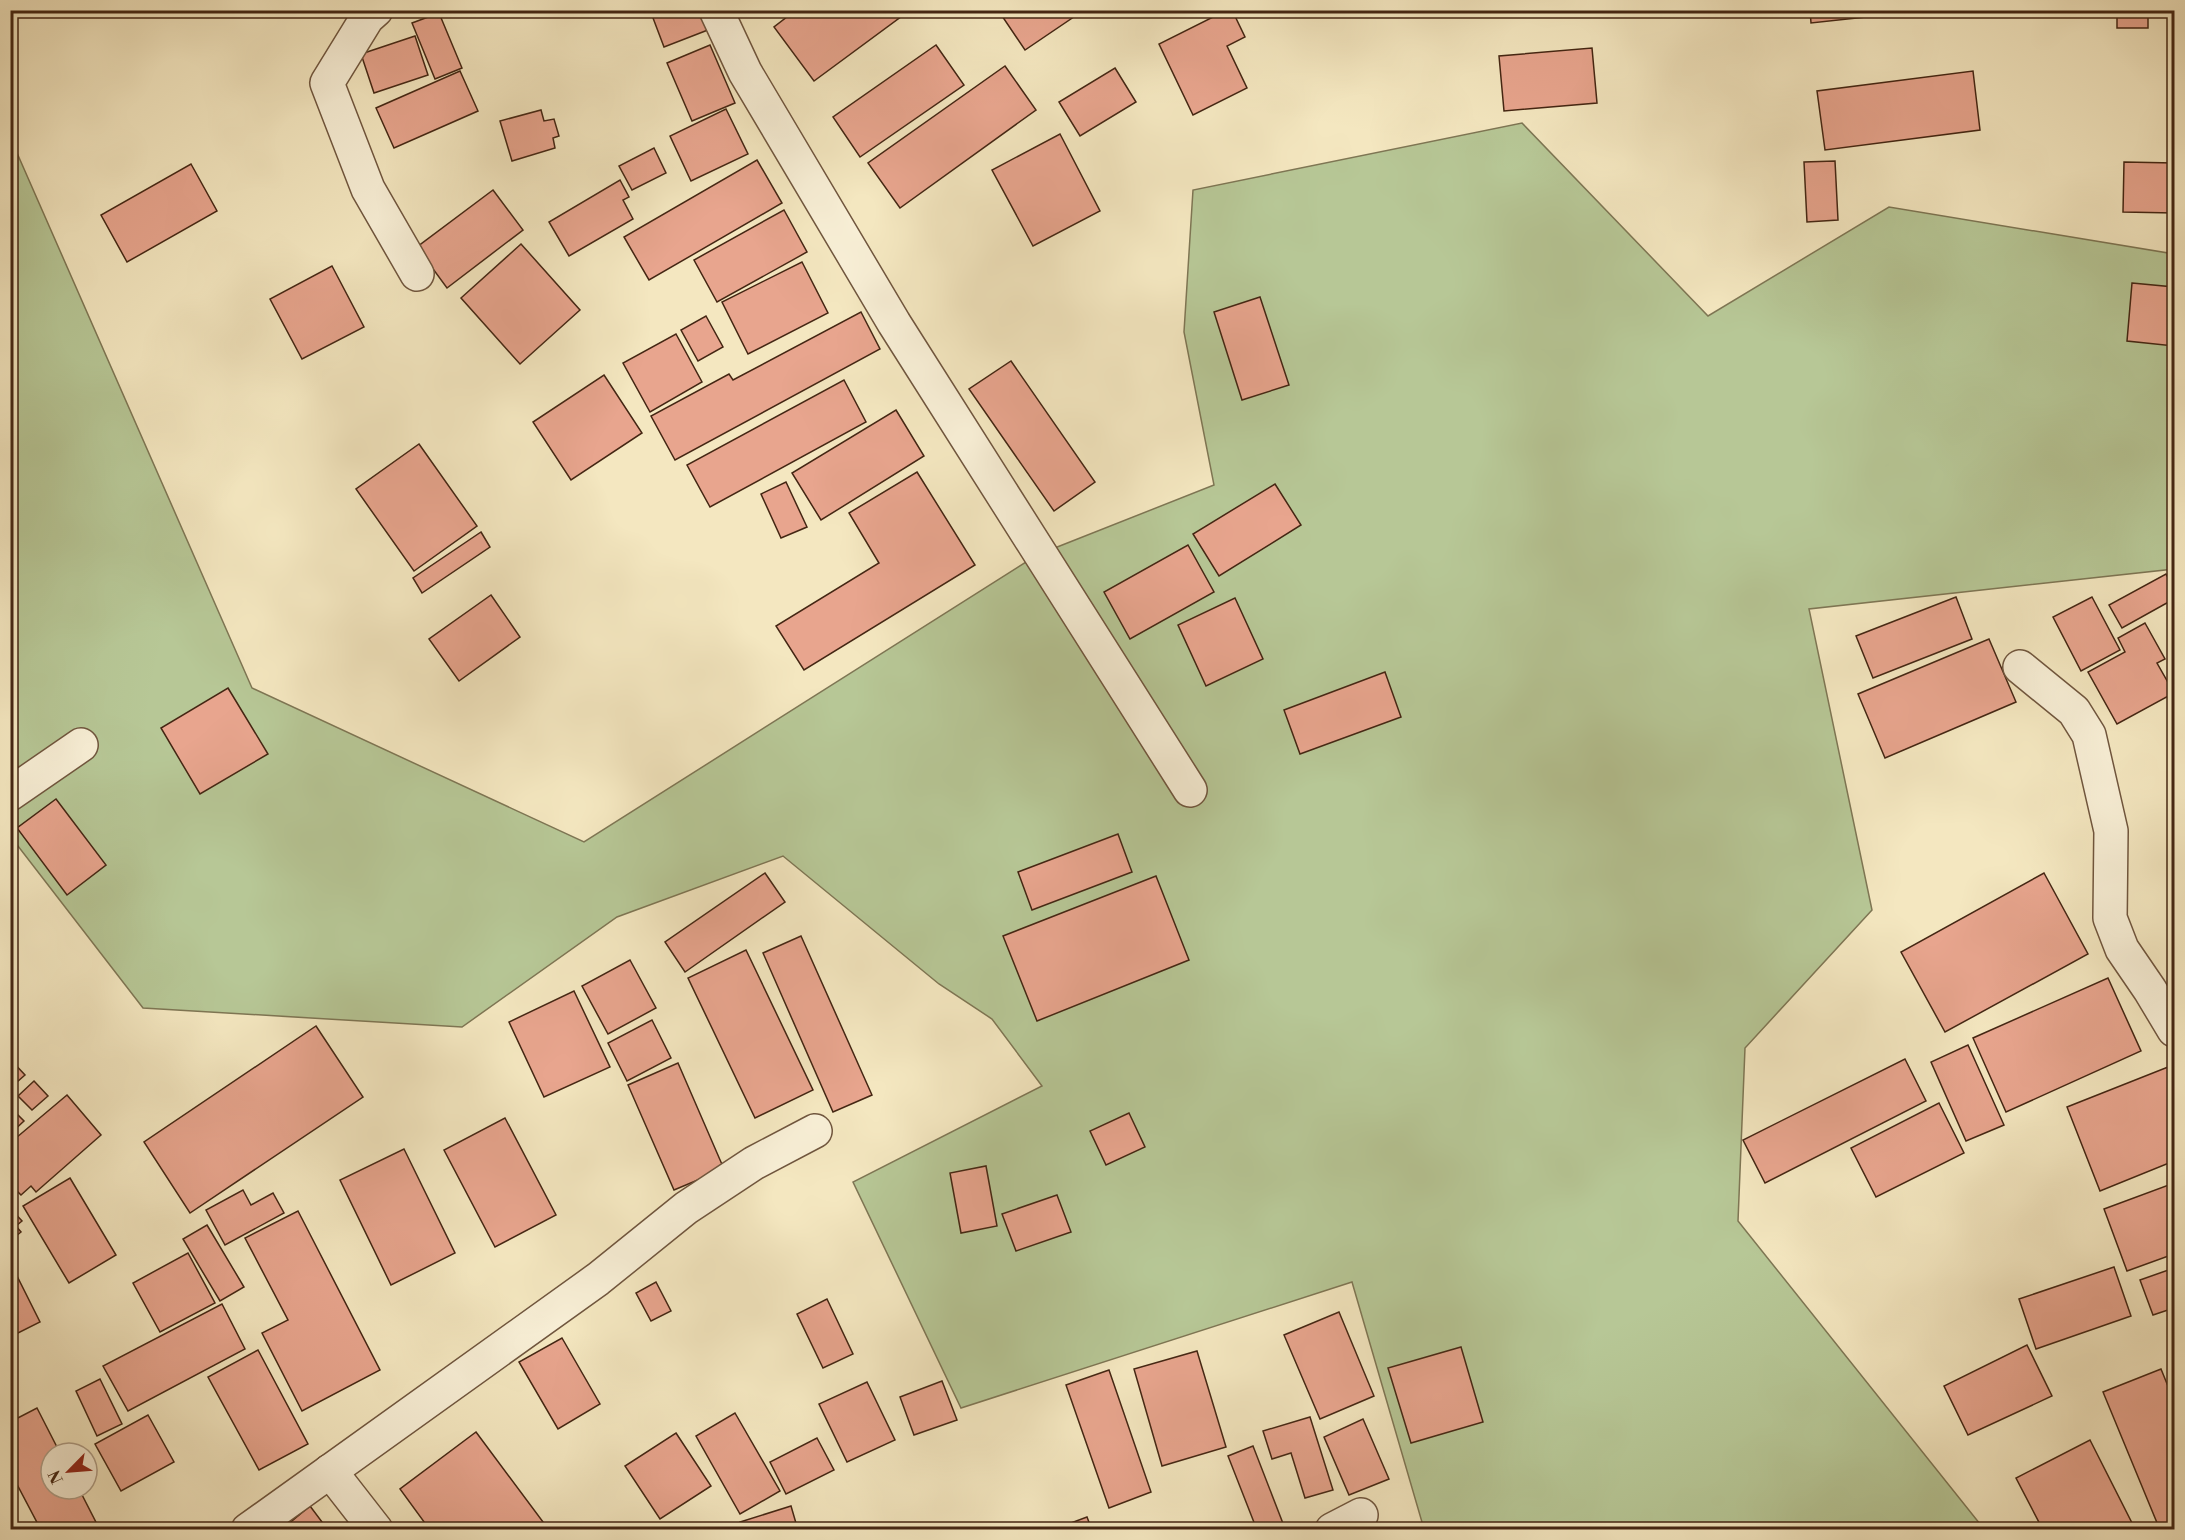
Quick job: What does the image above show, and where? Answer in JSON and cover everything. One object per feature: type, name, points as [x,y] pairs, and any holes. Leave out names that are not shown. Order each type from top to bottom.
[{"type":"street","points":[[376,10],[367,18],[327,83],[368,189],[417,274]]},
{"type":"street","points":[[716,10],[745,72],[894,323],[1190,790]]},
{"type":"street","points":[[2020,667],[2074,711],[2089,735],[2111,831],[2110,918],[2122,949],[2175,1030]]},
{"type":"street","points":[[10,794],[81,745]]},
{"type":"street","points":[[248,1530],[598,1279],[686,1208],[754,1163],[815,1131]]},
{"type":"street","points":[[330,1471],[376,1530]]},
{"type":"street","points":[[1332,1530],[1361,1515]]},
{"type":"green space","points":[[1522,123],[1708,316],[1889,207],[2174,254],[2174,569],[1809,609],[1872,910],[1745,1048],[1738,1221],[1984,1529],[1424,1529],[1352,1282],[961,1408],[853,1182],[1042,1086],[992,1019],[939,984],[783,856],[617,917],[462,1027],[143,1008],[11,837],[10,137],[252,688],[584,842],[1037,555],[1214,485],[1184,332],[1193,190]]},
{"type":"building","points":[[650,10],[706,10],[713,28],[664,47]]},
{"type":"building","points":[[796,10],[898,10],[902,16],[814,81],[774,27]]},
{"type":"building","points":[[998,10],[1084,10],[1025,50]]},
{"type":"building","points":[[1227,10],[1232,10],[1245,37],[1227,46],[1247,88],[1193,115],[1159,44]]},
{"type":"building","points":[[1810,10],[1912,10],[1912,12],[1811,23]]},
{"type":"building","points":[[2117,10],[2148,10],[2148,28],[2117,28]]},
{"type":"building","points":[[439,13],[462,68],[435,79],[412,23]]},
{"type":"building","points":[[415,36],[428,75],[374,93],[361,54]]},
{"type":"building","points":[[710,45],[735,103],[692,121],[667,63]]},
{"type":"building","points":[[936,45],[964,85],[860,157],[833,117]]},
{"type":"building","points":[[1592,48],[1597,103],[1504,111],[1499,56]]},
{"type":"building","points":[[1005,66],[1036,110],[900,208],[868,163]]},
{"type":"building","points":[[1115,68],[1136,102],[1080,136],[1059,102]]},
{"type":"building","points":[[460,71],[478,111],[394,148],[376,108]]},
{"type":"building","points":[[1973,71],[1980,130],[1825,150],[1817,91]]},
{"type":"building","points":[[726,109],[748,154],[691,181],[670,136]]},
{"type":"building","points":[[541,110],[544,121],[554,119],[559,136],[553,138],[555,148],[512,161],[500,121]]},
{"type":"building","points":[[1060,134],[1100,211],[1033,246],[992,170]]},
{"type":"building","points":[[654,148],[666,173],[632,190],[619,166]]},
{"type":"building","points":[[757,160],[782,203],[649,280],[624,237]]},
{"type":"building","points":[[1835,161],[1838,220],[1807,222],[1804,162]]},
{"type":"building","points":[[2124,162],[2174,163],[2174,213],[2123,212]]},
{"type":"building","points":[[191,164],[217,211],[127,262],[101,215]]},
{"type":"building","points":[[620,180],[629,197],[623,200],[633,219],[569,256],[549,222]]},
{"type":"building","points":[[493,190],[523,230],[447,288],[417,247]]},
{"type":"building","points":[[784,210],[807,252],[717,302],[694,260]]},
{"type":"building","points":[[521,244],[580,310],[520,364],[461,298]]},
{"type":"building","points":[[802,262],[828,313],[748,354],[722,302]]},
{"type":"building","points":[[332,266],[364,327],[302,359],[270,299]]},
{"type":"building","points":[[2132,283],[2174,287],[2174,346],[2127,341]]},
{"type":"building","points":[[1260,297],[1289,385],[1242,400],[1214,312]]},
{"type":"building","points":[[861,312],[880,349],[675,460],[651,416],[729,374],[733,380]]},
{"type":"building","points":[[706,316],[723,347],[698,361],[681,330]]},
{"type":"building","points":[[676,334],[702,382],[650,412],[623,363]]},
{"type":"building","points":[[1011,361],[1095,482],[1054,511],[969,389]]},
{"type":"building","points":[[604,375],[642,433],[571,480],[533,422]]},
{"type":"building","points":[[844,380],[866,422],[710,507],[687,465]]},
{"type":"building","points":[[896,410],[924,456],[821,520],[792,473]]},
{"type":"building","points":[[419,444],[477,526],[414,571],[356,489]]},
{"type":"building","points":[[917,472],[975,565],[804,670],[776,626],[879,563],[849,513]]},
{"type":"building","points":[[786,482],[807,527],[781,538],[761,494]]},
{"type":"building","points":[[1275,484],[1301,525],[1219,576],[1193,534]]},
{"type":"building","points":[[481,532],[490,547],[422,593],[413,578]]},
{"type":"building","points":[[1188,545],[1214,592],[1130,639],[1104,592]]},
{"type":"building","points":[[2166,574],[2174,590],[2174,599],[2122,628],[2109,605]]},
{"type":"building","points":[[491,595],[520,637],[459,681],[429,639]]},
{"type":"building","points":[[1956,597],[1972,639],[1873,678],[1856,636]]},
{"type":"building","points":[[2092,597],[2120,650],[2081,671],[2053,617]]},
{"type":"building","points":[[1235,598],[1263,659],[1206,686],[1178,625]]},
{"type":"building","points":[[2145,623],[2165,659],[2157,663],[2174,693],[2117,724],[2088,672],[2125,652],[2118,638]]},
{"type":"building","points":[[1989,639],[2016,702],[1885,758],[1858,694]]},
{"type":"building","points":[[1385,672],[1401,717],[1300,754],[1284,710]]},
{"type":"building","points":[[228,688],[268,754],[200,794],[161,728]]},
{"type":"building","points":[[56,799],[106,865],[67,895],[17,828]]},
{"type":"building","points":[[1118,834],[1132,872],[1032,910],[1018,872]]},
{"type":"building","points":[[765,873],[785,902],[685,972],[665,942]]},
{"type":"building","points":[[2044,873],[2088,954],[1945,1032],[1901,952]]},
{"type":"building","points":[[1156,876],[1189,960],[1037,1021],[1003,936]]},
{"type":"building","points":[[801,936],[872,1095],[833,1112],[763,953]]},
{"type":"building","points":[[746,950],[813,1090],[755,1118],[688,978]]},
{"type":"building","points":[[630,960],[656,1008],[608,1034],[582,986]]},
{"type":"building","points":[[2108,978],[2141,1051],[2006,1112],[1973,1038]]},
{"type":"building","points":[[574,991],[610,1067],[544,1097],[509,1022]]},
{"type":"building","points":[[652,1020],[671,1058],[627,1081],[608,1043]]},
{"type":"building","points":[[316,1026],[363,1097],[190,1213],[144,1142]]},
{"type":"building","points":[[1968,1045],[2004,1125],[1966,1141],[1931,1062]]},
{"type":"building","points":[[10,1059],[25,1075],[10,1088]]},
{"type":"building","points":[[1905,1059],[1926,1101],[1765,1183],[1743,1140]]},
{"type":"building","points":[[678,1063],[724,1169],[674,1190],[628,1085]]},
{"type":"building","points":[[2168,1067],[2174,1083],[2174,1161],[2100,1191],[2067,1107]]},
{"type":"building","points":[[34,1081],[48,1096],[32,1110],[18,1096]]},
{"type":"building","points":[[67,1095],[101,1135],[36,1192],[31,1186],[21,1195],[18,1192],[11,1198],[10,1143]]},
{"type":"building","points":[[1939,1103],[1964,1153],[1876,1197],[1851,1148]]},
{"type":"building","points":[[10,1107],[24,1121],[10,1134]]},
{"type":"building","points":[[1129,1113],[1145,1147],[1106,1165],[1090,1131]]},
{"type":"building","points":[[505,1118],[556,1215],[495,1247],[444,1150]]},
{"type":"building","points":[[404,1149],[455,1253],[391,1285],[340,1180]]},
{"type":"building","points":[[986,1166],[997,1226],[961,1233],[950,1173]]},
{"type":"building","points":[[70,1178],[116,1255],[69,1283],[23,1206]]},
{"type":"building","points":[[2174,1183],[2174,1254],[2127,1271],[2104,1209]]},
{"type":"building","points":[[243,1190],[251,1205],[273,1193],[284,1213],[225,1245],[206,1210]]},
{"type":"building","points":[[1057,1195],[1071,1232],[1016,1251],[1002,1214]]},
{"type":"building","points":[[10,1208],[22,1221],[16,1226],[21,1232],[10,1241]]},
{"type":"building","points":[[298,1211],[380,1370],[302,1411],[262,1333],[288,1320],[245,1238]]},
{"type":"building","points":[[207,1225],[244,1287],[220,1301],[183,1239]]},
{"type":"building","points":[[188,1253],[215,1303],[160,1332],[133,1283]]},
{"type":"building","points":[[10,1262],[40,1322],[10,1337]]},
{"type":"building","points":[[2114,1267],[2131,1316],[2036,1349],[2019,1299]]},
{"type":"building","points":[[2174,1268],[2174,1308],[2153,1315],[2140,1280]]},
{"type":"building","points":[[656,1282],[671,1311],[651,1321],[636,1293]]},
{"type":"building","points":[[827,1299],[853,1354],[823,1368],[797,1314]]},
{"type":"building","points":[[222,1304],[245,1349],[128,1411],[103,1366]]},
{"type":"building","points":[[1339,1312],[1374,1396],[1320,1419],[1284,1335]]},
{"type":"building","points":[[562,1338],[600,1404],[558,1429],[519,1362]]},
{"type":"building","points":[[2027,1345],[2052,1396],[1968,1435],[1944,1386]]},
{"type":"building","points":[[1461,1347],[1483,1422],[1411,1443],[1388,1368]]},
{"type":"building","points":[[258,1350],[308,1444],[259,1470],[208,1377]]},
{"type":"building","points":[[1197,1351],[1226,1447],[1162,1466],[1134,1369]]},
{"type":"building","points":[[2161,1369],[2174,1401],[2174,1530],[2160,1530],[2103,1392]]},
{"type":"building","points":[[1109,1370],[1151,1492],[1109,1508],[1066,1385]]},
{"type":"building","points":[[100,1379],[122,1424],[97,1436],[76,1391]]},
{"type":"building","points":[[942,1381],[957,1420],[914,1435],[900,1397]]},
{"type":"building","points":[[867,1382],[895,1440],[847,1462],[819,1404]]},
{"type":"building","points":[[37,1408],[54,1441],[39,1441],[39,1501],[85,1501],[100,1530],[41,1530],[10,1471],[10,1422]]},
{"type":"building","points":[[735,1413],[780,1491],[740,1514],[696,1436]]},
{"type":"building","points":[[148,1415],[174,1462],[121,1491],[99,1451],[99,1442]]},
{"type":"building","points":[[1310,1417],[1333,1490],[1305,1498],[1291,1453],[1272,1459],[1263,1431]]},
{"type":"building","points":[[1363,1419],[1389,1479],[1349,1495],[1324,1437]]},
{"type":"building","points":[[476,1432],[549,1530],[430,1530],[400,1489]]},
{"type":"building","points":[[676,1433],[711,1486],[660,1519],[625,1466]]},
{"type":"building","points":[[817,1438],[834,1470],[786,1494],[770,1462]]},
{"type":"building","points":[[2090,1440],[2132,1523],[2119,1530],[2043,1530],[2016,1478]]},
{"type":"building","points":[[1253,1446],[1284,1526],[1275,1530],[1257,1530],[1228,1456]]},
{"type":"building","points":[[310,1506],[328,1530],[281,1530]]},
{"type":"building","points":[[791,1506],[798,1530],[742,1530],[740,1522]]},
{"type":"building","points":[[10,1513],[19,1530],[10,1530]]},
{"type":"building","points":[[1087,1517],[1092,1530],[1052,1530]]}]
